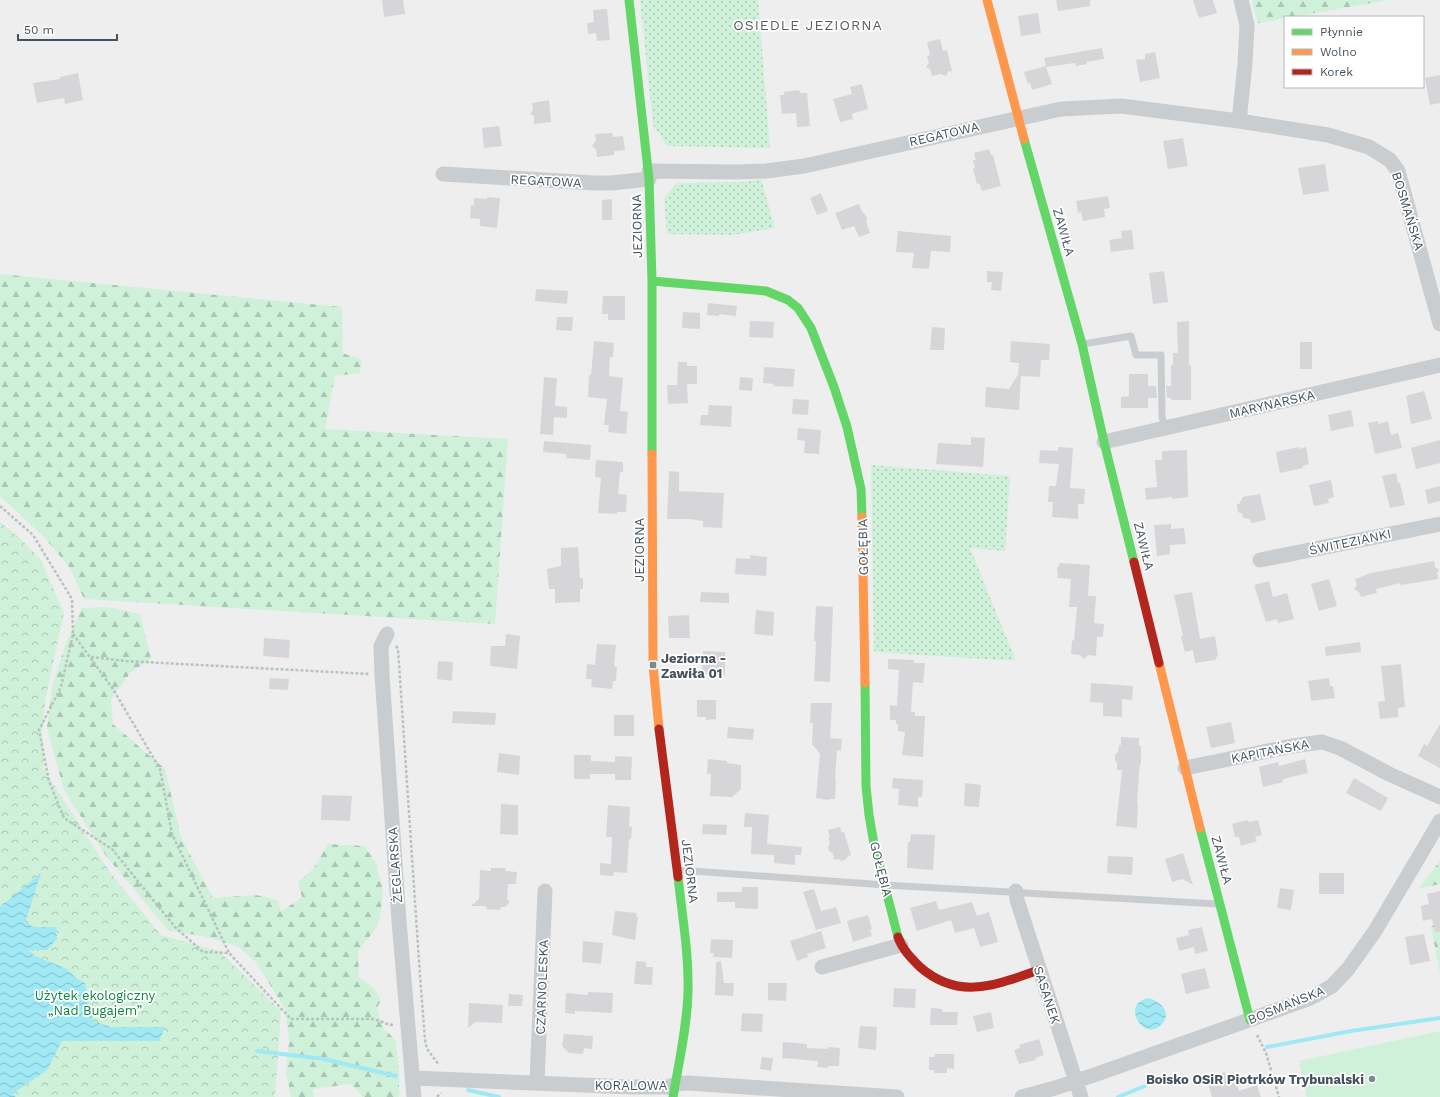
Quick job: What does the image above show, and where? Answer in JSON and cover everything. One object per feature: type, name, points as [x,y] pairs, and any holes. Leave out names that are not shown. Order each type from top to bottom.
[{"type":"street","name":"JEZIORNA","points":[[629,0],[649,175],[652,281],[652,651],[661,747],[686,952],[688,993],[686,1020],[674,1091]]},
{"type":"street","name":"ZAWIŁA","points":[[987,0],[1018,117],[1082,344],[1104,442],[1185,768],[1250,1020]]},
{"type":"street","points":[[1239,121],[1245,64],[1247,25],[1242,0]]},
{"type":"street","name":"REGATOWA","points":[[443,174],[612,184],[649,175],[766,171],[804,166],[1061,108],[1121,106],[1239,121]]},
{"type":"street","name":"BOSMAŃSKA","points":[[1239,121],[1345,139],[1369,147],[1390,160],[1398,171],[1440,324]]},
{"type":"street","name":"GOŁĘBIA","points":[[652,281],[766,291],[781,295],[792,302],[805,316],[833,382],[858,468],[861,489],[866,785],[868,810],[874,844],[900,945],[914,961],[935,978],[955,986],[966,988],[979,988],[1039,970]]},
{"type":"street","name":"MARYNARSKA","points":[[1104,442],[1440,365]]},
{"type":"street","name":"ŚWITEZIANKI","points":[[1260,560],[1440,524]]},
{"type":"street","name":"ŻEGLARSKA","points":[[387,634],[381,646],[382,675],[399,921],[414,1097]]},
{"type":"street","name":"KAPITAŃSKA","points":[[1185,768],[1292,746],[1322,742],[1340,748],[1389,774],[1440,797]]},
{"type":"street","name":"BOSMAŃSKA","points":[[1075,1081],[1250,1020],[1316,995],[1332,986],[1345,973],[1375,931],[1440,821]]},
{"type":"street","name":"CZARNOLESKA","points":[[537,1082],[545,891]]},
{"type":"street","name":"SASANEK","points":[[1016,891],[1017,900],[1039,970],[1081,1097]]},
{"type":"street","points":[[822,967],[900,945]]},
{"type":"street","name":"KORALOWA","points":[[413,1078],[669,1087],[674,1091],[687,1083],[897,1097]]},
{"type":"street","points":[[1022,1097],[1075,1081]]},
{"type":"lane","points":[[1082,344],[1131,336],[1136,355],[1161,355],[1162,417],[1165,428]]},
{"type":"lane","points":[[677,870],[885,885],[1016,891],[1220,904]]},
{"type":"path","points":[[0,506],[34,535],[72,599],[73,634],[61,687],[39,730],[49,781],[64,818],[112,849],[175,927],[203,952],[229,953]]},
{"type":"path","points":[[73,634],[113,689],[160,769],[172,834],[229,953],[291,1019],[374,1019],[390,1025],[407,1023]]},
{"type":"path","points":[[387,634],[398,650],[426,1043],[427,1049],[443,1070]]},
{"type":"path","points":[[90,657],[125,661],[382,675]]},
{"type":"path","points":[[1250,1020],[1266,1053],[1279,1097]]},
{"type":"green space","points":[[640,0],[758,0],[770,148],[667,146],[653,125]]},
{"type":"green space","points":[[1252,0],[1389,0],[1298,16],[1284,16],[1284,18],[1258,23]]},
{"type":"green space","points":[[761,179],[775,228],[733,235],[667,234],[664,198],[677,183],[745,182]]},
{"type":"green space","points":[[0,274],[342,307],[343,353],[362,360],[360,373],[335,376],[325,429],[508,439],[495,624],[84,599],[70,568],[44,537],[0,496]]},
{"type":"green space","points":[[871,465],[1010,476],[1005,551],[970,548],[1016,661],[874,652]]},
{"type":"green space","name":"Użytek ekologiczny „Nad Bugajem”","points":[[0,522],[22,540],[41,560],[64,613],[46,696],[42,733],[44,769],[109,871],[161,935],[219,951],[281,1011],[275,1097],[0,1097]]},
{"type":"green space","points":[[108,607],[140,614],[151,659],[131,672],[111,699],[113,724],[165,769],[181,837],[213,898],[256,895],[278,900],[281,912],[302,897],[298,882],[313,869],[328,844],[364,846],[375,861],[383,890],[380,918],[374,931],[358,951],[359,977],[374,988],[381,1001],[377,1007],[382,1026],[396,1041],[399,1071],[399,1097],[363,1097],[351,1084],[313,1089],[314,1097],[291,1097],[286,1073],[289,1040],[285,1009],[256,962],[237,946],[203,936],[169,931],[106,856],[64,790],[47,728],[52,687],[65,645],[82,608]]},
{"type":"green space","points":[[1440,861],[1440,884],[1418,889]]},
{"type":"green space","points":[[1440,924],[1440,974],[1431,926]]},
{"type":"green space","name":"Boisko OSiR Piotrków Trybunalski","points":[[1440,1031],[1440,1097],[1307,1097],[1299,1061]]},
{"type":"water","points":[[41,873],[25,923],[35,927],[56,927],[57,939],[47,950],[28,950],[35,956],[67,969],[76,978],[85,983],[93,1021],[110,1027],[165,1027],[159,1041],[62,1041],[47,1070],[12,1094],[16,1097],[0,1097],[0,907]]},
{"type":"water","points":[[1149,998],[1158,1002],[1166,1012],[1164,1021],[1161,1025],[1154,1029],[1148,1029],[1142,1026],[1137,1020],[1135,1013],[1136,1007],[1140,1001]]},
{"type":"building","points":[[382,0],[403,0],[405,14],[384,17]]},
{"type":"building","points":[[1056,0],[1090,0],[1090,6],[1058,11]]},
{"type":"building","points":[[1193,0],[1213,0],[1217,13],[1199,18]]},
{"type":"building","points":[[607,9],[610,40],[597,41],[596,33],[588,34],[587,23],[594,22],[593,10]]},
{"type":"building","points":[[1038,13],[1041,33],[1021,36],[1018,16]]},
{"type":"building","points":[[940,39],[943,51],[947,50],[952,71],[948,72],[946,76],[941,74],[932,76],[930,69],[926,67],[929,63],[927,56],[930,55],[927,42]]},
{"type":"building","points":[[1102,48],[1104,59],[1086,62],[1087,64],[1076,66],[1075,63],[1046,67],[1052,84],[1032,90],[1030,83],[1028,84],[1024,72],[1046,66],[1044,58]]},
{"type":"building","points":[[1155,52],[1160,78],[1140,82],[1136,60],[1145,59],[1145,54]]},
{"type":"building","points":[[78,73],[83,100],[65,104],[64,98],[37,103],[33,83],[60,79],[60,77]]},
{"type":"building","points":[[1440,75],[1440,103],[1430,105],[1425,78]]},
{"type":"building","points":[[862,84],[868,109],[852,114],[853,119],[840,122],[833,99],[852,94],[850,87]]},
{"type":"building","points":[[799,90],[800,93],[807,93],[810,126],[797,127],[796,113],[782,114],[780,95],[784,95],[784,92]]},
{"type":"building","points":[[549,100],[551,122],[534,124],[534,116],[530,114],[533,110],[532,103]]},
{"type":"building","points":[[499,126],[502,146],[484,148],[482,128]]},
{"type":"building","points":[[612,133],[613,137],[623,136],[625,150],[614,151],[614,155],[597,157],[596,149],[592,146],[596,141],[595,134]]},
{"type":"building","points":[[1183,138],[1188,166],[1168,169],[1163,141]]},
{"type":"building","points":[[989,149],[991,155],[993,155],[1001,186],[982,191],[979,183],[977,184],[973,169],[975,168],[973,160],[976,160],[974,153]]},
{"type":"building","points":[[1325,164],[1329,191],[1303,195],[1298,168]]},
{"type":"building","points":[[821,193],[828,211],[817,215],[810,198]]},
{"type":"building","points":[[1108,196],[1110,208],[1104,209],[1105,217],[1083,221],[1081,212],[1078,213],[1076,201]]},
{"type":"building","points":[[487,197],[500,198],[497,228],[480,226],[480,219],[470,218],[471,205],[474,206],[474,198],[487,199]]},
{"type":"building","points":[[612,199],[612,220],[602,220],[602,200]]},
{"type":"building","points":[[859,204],[862,212],[867,218],[866,221],[870,233],[859,237],[854,226],[842,230],[835,213]]},
{"type":"building","points":[[1132,230],[1134,249],[1111,252],[1109,240],[1122,238],[1121,231]]},
{"type":"building","points":[[898,231],[951,236],[950,252],[931,251],[929,269],[912,268],[914,253],[896,252]]},
{"type":"building","points":[[987,271],[1003,272],[1001,291],[991,290],[992,282],[987,282]]},
{"type":"building","points":[[1164,271],[1168,302],[1153,304],[1149,273]]},
{"type":"building","points":[[536,289],[568,291],[567,304],[535,301]]},
{"type":"building","points":[[603,296],[625,296],[625,320],[608,320],[608,314],[602,314]]},
{"type":"building","points":[[708,303],[737,306],[736,316],[719,314],[719,316],[707,315]]},
{"type":"building","points":[[683,312],[700,313],[700,329],[682,328]]},
{"type":"building","points":[[557,317],[573,317],[572,331],[556,330]]},
{"type":"building","points":[[750,321],[774,322],[773,338],[749,337]]},
{"type":"building","points":[[1189,321],[1191,400],[1171,400],[1171,398],[1167,398],[1166,386],[1171,386],[1171,365],[1173,365],[1173,353],[1178,353],[1177,322]]},
{"type":"building","points":[[932,327],[945,328],[944,350],[930,350]]},
{"type":"building","points":[[594,341],[614,343],[613,357],[610,357],[609,376],[623,378],[620,411],[628,412],[626,434],[608,432],[609,425],[604,425],[607,399],[588,397],[589,375],[591,375]]},
{"type":"building","points":[[1011,341],[1050,344],[1049,360],[1041,360],[1040,377],[1021,376],[1019,410],[985,407],[986,387],[1009,389],[1018,375],[1019,363],[1010,362]]},
{"type":"building","points":[[1300,342],[1312,342],[1312,369],[1300,369]]},
{"type":"building","points":[[678,362],[687,362],[687,366],[697,366],[697,384],[687,384],[688,403],[668,404],[667,385],[677,385]]},
{"type":"building","points":[[764,367],[795,369],[793,387],[773,386],[774,384],[763,383]]},
{"type":"building","points":[[1129,374],[1148,374],[1148,386],[1156,386],[1157,398],[1148,398],[1148,408],[1121,408],[1121,397],[1129,396]]},
{"type":"building","points":[[544,377],[557,378],[555,406],[567,407],[567,418],[554,417],[553,435],[540,434]]},
{"type":"building","points":[[740,377],[753,378],[752,391],[739,390]]},
{"type":"building","points":[[1424,391],[1432,419],[1411,424],[1406,396]]},
{"type":"building","points":[[793,399],[809,400],[808,415],[792,414]]},
{"type":"building","points":[[709,405],[732,406],[731,427],[700,425],[701,415],[708,415]]},
{"type":"building","points":[[1351,410],[1354,426],[1331,431],[1328,415]]},
{"type":"building","points":[[1378,421],[1378,424],[1388,421],[1391,435],[1398,433],[1402,448],[1375,454],[1368,423]]},
{"type":"building","points":[[798,428],[821,430],[819,454],[804,453],[805,441],[797,440]]},
{"type":"building","points":[[971,437],[985,438],[983,467],[936,464],[938,443],[971,445]]},
{"type":"building","points":[[1440,440],[1440,463],[1416,469],[1411,448]]},
{"type":"building","points":[[544,441],[591,445],[590,460],[566,458],[566,454],[543,452]]},
{"type":"building","points":[[1058,447],[1073,448],[1070,488],[1085,489],[1084,504],[1078,504],[1078,519],[1052,517],[1053,502],[1048,502],[1049,486],[1056,486],[1059,464],[1039,463],[1040,450],[1058,451]]},
{"type":"building","points":[[1299,447],[1299,449],[1306,447],[1309,464],[1303,466],[1303,468],[1280,473],[1276,452]]},
{"type":"building","points":[[1187,450],[1188,497],[1146,500],[1145,488],[1157,487],[1155,460],[1162,460],[1162,451]]},
{"type":"building","points":[[596,460],[623,462],[623,472],[620,472],[618,494],[627,495],[626,512],[617,512],[617,514],[598,513],[601,478],[595,477]]},
{"type":"building","points":[[669,471],[679,472],[679,491],[724,493],[722,528],[703,527],[703,521],[689,519],[667,519]]},
{"type":"building","points":[[1396,473],[1405,505],[1390,508],[1382,476]]},
{"type":"building","points":[[1331,480],[1334,497],[1328,499],[1329,503],[1314,506],[1309,485]]},
{"type":"building","points":[[1440,486],[1440,501],[1428,504],[1425,490]]},
{"type":"building","points":[[1260,494],[1266,520],[1251,523],[1250,519],[1243,518],[1242,514],[1238,512],[1237,504],[1239,504],[1243,497]]},
{"type":"building","points":[[1171,524],[1171,529],[1184,528],[1186,544],[1170,545],[1170,554],[1157,556],[1154,525]]},
{"type":"building","points":[[578,547],[580,578],[583,578],[583,589],[580,589],[580,602],[555,603],[555,589],[549,589],[547,569],[561,566],[561,548]]},
{"type":"building","points":[[750,555],[767,557],[766,576],[735,574],[736,558],[750,559]]},
{"type":"building","points":[[1434,561],[1435,567],[1439,570],[1437,573],[1438,579],[1401,585],[1400,583],[1376,589],[1377,593],[1361,597],[1359,592],[1354,589],[1357,585],[1355,579],[1371,573]]},
{"type":"building","points":[[1059,563],[1090,565],[1088,596],[1096,596],[1094,623],[1104,624],[1103,637],[1097,637],[1096,656],[1088,655],[1084,659],[1080,655],[1071,654],[1072,640],[1074,641],[1077,607],[1069,607],[1071,579],[1058,578],[1057,568]]},
{"type":"building","points":[[1329,579],[1337,606],[1319,611],[1311,584]]},
{"type":"building","points":[[1269,581],[1273,597],[1287,593],[1294,619],[1278,623],[1277,619],[1266,622],[1254,585]]},
{"type":"building","points":[[701,592],[729,593],[729,603],[700,602]]},
{"type":"building","points":[[1192,592],[1200,639],[1215,636],[1218,655],[1215,660],[1195,663],[1193,650],[1185,652],[1174,595]]},
{"type":"building","points":[[816,606],[833,607],[830,682],[814,681]]},
{"type":"building","points":[[756,610],[774,612],[773,636],[754,634]]},
{"type":"building","points":[[689,615],[690,638],[669,638],[668,616]]},
{"type":"building","points":[[506,634],[520,636],[517,669],[490,666],[491,646],[505,646]]},
{"type":"building","points":[[264,638],[290,640],[289,658],[263,656]]},
{"type":"building","points":[[1360,642],[1361,652],[1326,656],[1325,647]]},
{"type":"building","points":[[597,644],[616,645],[614,666],[617,667],[616,681],[613,681],[612,689],[591,687],[592,679],[586,679],[587,664],[595,665]]},
{"type":"building","points":[[703,651],[725,652],[725,675],[716,674],[712,677],[710,674],[702,674]]},
{"type":"building","points":[[888,659],[914,660],[914,663],[925,663],[923,683],[913,682],[911,712],[915,712],[915,716],[925,716],[923,757],[902,755],[905,732],[898,731],[898,724],[896,724],[896,720],[890,720],[890,705],[897,706],[899,670],[888,669]]},
{"type":"building","points":[[438,661],[453,662],[452,681],[437,679]]},
{"type":"building","points":[[1401,664],[1405,707],[1398,708],[1398,717],[1380,719],[1378,702],[1385,701],[1381,666]]},
{"type":"building","points":[[270,678],[289,679],[288,690],[269,689]]},
{"type":"building","points":[[1329,678],[1330,686],[1333,686],[1335,698],[1311,701],[1308,681]]},
{"type":"building","points":[[1091,683],[1133,686],[1132,700],[1122,699],[1122,717],[1103,716],[1103,703],[1090,702]]},
{"type":"building","points":[[697,700],[716,700],[716,719],[706,720],[706,717],[697,717]]},
{"type":"building","points":[[811,703],[832,703],[830,738],[842,739],[841,751],[837,750],[835,799],[828,800],[816,798],[820,754],[812,744],[813,723],[810,723]]},
{"type":"building","points":[[453,711],[496,713],[495,725],[452,723]]},
{"type":"building","points":[[614,715],[634,715],[634,736],[614,736]]},
{"type":"building","points":[[1231,722],[1235,743],[1211,748],[1206,727]]},
{"type":"building","points":[[1440,724],[1440,768],[1418,756],[1424,744],[1427,746]]},
{"type":"building","points":[[728,727],[754,729],[753,740],[727,738]]},
{"type":"building","points":[[1121,737],[1139,738],[1139,746],[1141,746],[1141,764],[1137,803],[1137,828],[1116,826],[1122,770],[1117,770],[1115,755],[1118,752],[1119,745],[1121,745]]},
{"type":"building","points":[[499,753],[520,756],[519,775],[497,772]]},
{"type":"building","points":[[574,755],[591,755],[591,761],[615,762],[615,756],[632,757],[631,780],[615,780],[615,774],[590,774],[590,779],[574,779]]},
{"type":"building","points":[[708,759],[727,761],[727,763],[741,765],[741,789],[732,797],[710,796],[711,774],[707,774]]},
{"type":"building","points":[[1305,759],[1308,773],[1283,779],[1283,782],[1263,787],[1259,767],[1278,762],[1279,766]]},
{"type":"building","points":[[893,778],[923,780],[922,797],[918,797],[918,807],[898,805],[899,789],[892,788]]},
{"type":"building","points":[[1354,778],[1388,798],[1381,811],[1346,793]]},
{"type":"building","points":[[965,783],[981,785],[979,807],[964,806]]},
{"type":"building","points":[[322,795],[352,796],[350,821],[321,820]]},
{"type":"building","points":[[501,804],[518,805],[518,835],[500,834]]},
{"type":"building","points":[[608,805],[630,807],[629,826],[632,827],[631,839],[629,839],[627,873],[614,872],[613,876],[600,875],[600,863],[611,864],[612,837],[606,837]]},
{"type":"building","points":[[745,813],[769,815],[767,844],[802,847],[801,855],[795,855],[795,865],[774,863],[774,855],[751,854],[752,827],[744,827]]},
{"type":"building","points":[[1248,820],[1249,822],[1258,820],[1262,835],[1255,837],[1257,841],[1241,846],[1239,837],[1235,837],[1232,824]]},
{"type":"building","points":[[703,824],[727,825],[726,835],[702,834]]},
{"type":"building","points":[[840,827],[842,833],[844,832],[851,855],[842,861],[838,859],[834,860],[833,853],[829,851],[828,847],[830,843],[828,837],[830,837],[828,830]]},
{"type":"building","points":[[911,834],[935,835],[933,870],[907,868],[908,842],[910,842]]},
{"type":"building","points":[[1183,853],[1193,885],[1182,879],[1172,882],[1165,859]]},
{"type":"building","points":[[1108,856],[1133,857],[1132,875],[1107,873]]},
{"type":"building","points":[[491,868],[506,868],[505,871],[517,872],[516,884],[508,884],[507,899],[510,902],[505,907],[501,907],[500,910],[486,909],[486,906],[471,906],[479,899],[480,870],[491,871]]},
{"type":"building","points":[[1319,873],[1344,873],[1344,894],[1319,894]]},
{"type":"building","points":[[742,887],[758,887],[758,909],[735,908],[735,902],[717,902],[717,892],[742,892]]},
{"type":"building","points":[[1280,888],[1294,890],[1291,910],[1277,908]]},
{"type":"building","points":[[814,889],[821,911],[836,907],[841,923],[816,930],[803,892]]},
{"type":"building","points":[[1440,891],[1440,932],[1435,932],[1432,919],[1423,921],[1421,906],[1429,904],[1427,894]]},
{"type":"building","points":[[936,901],[939,910],[972,902],[977,916],[989,912],[998,942],[980,947],[974,928],[955,933],[951,920],[917,931],[910,908]]},
{"type":"building","points":[[615,911],[637,913],[636,917],[638,917],[635,940],[612,935]]},
{"type":"building","points":[[868,915],[872,929],[870,930],[872,936],[853,942],[847,921]]},
{"type":"building","points":[[1202,927],[1208,951],[1195,954],[1194,947],[1179,951],[1176,938],[1189,935],[1188,930]]},
{"type":"building","points":[[821,931],[826,948],[807,954],[808,957],[797,961],[790,941]]},
{"type":"building","points":[[1424,934],[1430,961],[1410,965],[1405,937]]},
{"type":"building","points":[[711,939],[733,940],[732,958],[713,957],[714,953],[710,953]]},
{"type":"building","points":[[583,941],[603,943],[601,964],[582,962]]},
{"type":"building","points":[[636,961],[646,962],[646,967],[653,967],[652,985],[634,984]]},
{"type":"building","points":[[721,961],[724,983],[734,983],[733,996],[715,995],[716,962]]},
{"type":"building","points":[[1205,968],[1210,988],[1186,994],[1181,974]]},
{"type":"building","points":[[768,983],[787,983],[786,1001],[768,1000]]},
{"type":"building","points":[[894,988],[916,989],[915,1008],[893,1007]]},
{"type":"building","points":[[588,992],[613,993],[612,1013],[575,1011],[575,1014],[565,1013],[566,993],[588,995]]},
{"type":"building","points":[[509,994],[523,995],[522,1006],[508,1006]]},
{"type":"building","points":[[469,1003],[503,1005],[502,1023],[475,1022],[468,1028]]},
{"type":"building","points":[[931,1008],[942,1009],[942,1012],[958,1012],[957,1025],[930,1025]]},
{"type":"building","points":[[991,1012],[994,1028],[977,1032],[973,1016]]},
{"type":"building","points":[[742,1013],[763,1014],[762,1032],[741,1031]]},
{"type":"building","points":[[860,1026],[877,1027],[876,1050],[858,1048]]},
{"type":"building","points":[[564,1034],[593,1036],[592,1049],[584,1048],[583,1054],[569,1053],[562,1046]]},
{"type":"building","points":[[1039,1039],[1044,1055],[1035,1058],[1036,1060],[1019,1064],[1014,1050],[1020,1048],[1019,1045]]},
{"type":"building","points":[[783,1042],[807,1044],[807,1048],[840,1048],[839,1066],[828,1066],[828,1068],[817,1067],[818,1061],[782,1058]]},
{"type":"building","points":[[935,1054],[954,1054],[954,1069],[947,1068],[947,1073],[934,1073],[934,1070],[929,1070],[929,1057],[934,1057]]},
{"type":"building","points":[[762,1057],[773,1058],[771,1071],[760,1069]]},
{"type":"building","points":[[1225,1072],[1226,1075],[1233,1072],[1239,1091],[1257,1085],[1261,1097],[1212,1097],[1207,1080],[1215,1077],[1215,1075]]},
{"type":"waterway","points":[[1267,1047],[1351,1031],[1440,1018]]},
{"type":"waterway","points":[[257,1051],[324,1059],[396,1076]]},
{"type":"waterway","points":[[1118,1097],[1145,1086]]},
{"type":"waterway","points":[[468,1090],[499,1097]]},
{"type":"traffic: fast","points":[[629,0],[649,179],[652,281],[652,454]]},
{"type":"traffic: fast","points":[[1024,139],[1082,344],[1104,442],[1134,562]]},
{"type":"traffic: fast","points":[[652,281],[766,291],[788,300],[798,308],[811,328],[834,387],[847,427],[861,489],[862,517]]},
{"type":"traffic: fast","points":[[865,683],[866,786],[869,815],[874,844],[898,937]]},
{"type":"traffic: fast","points":[[1200,828],[1250,1020]]},
{"type":"traffic: fast","points":[[673,1097],[684,1031],[688,992],[686,948],[678,877]]},
{"type":"traffic: slow","points":[[987,0],[1024,139]]},
{"type":"traffic: slow","points":[[652,454],[653,665],[659,729]]},
{"type":"traffic: slow","points":[[862,517],[865,683]]},
{"type":"traffic: slow","points":[[1159,663],[1200,828]]},
{"type":"traffic: jam","points":[[1134,562],[1159,663]]},
{"type":"traffic: jam","points":[[659,729],[678,877]]},
{"type":"traffic: jam","points":[[898,937],[904,949],[920,967],[935,978],[949,984],[963,987],[993,985],[1039,970]]},
{"type":"place","name":"Jeziorna - Zawiła 01","points":[[653,665]]},
{"type":"place","name":"Boisko OSiR Piotrków Trybunalski","points":[[1372,1079]]},
{"type":"district","name":"OSIEDLE JEZIORNA","points":[[808,25]]}]
